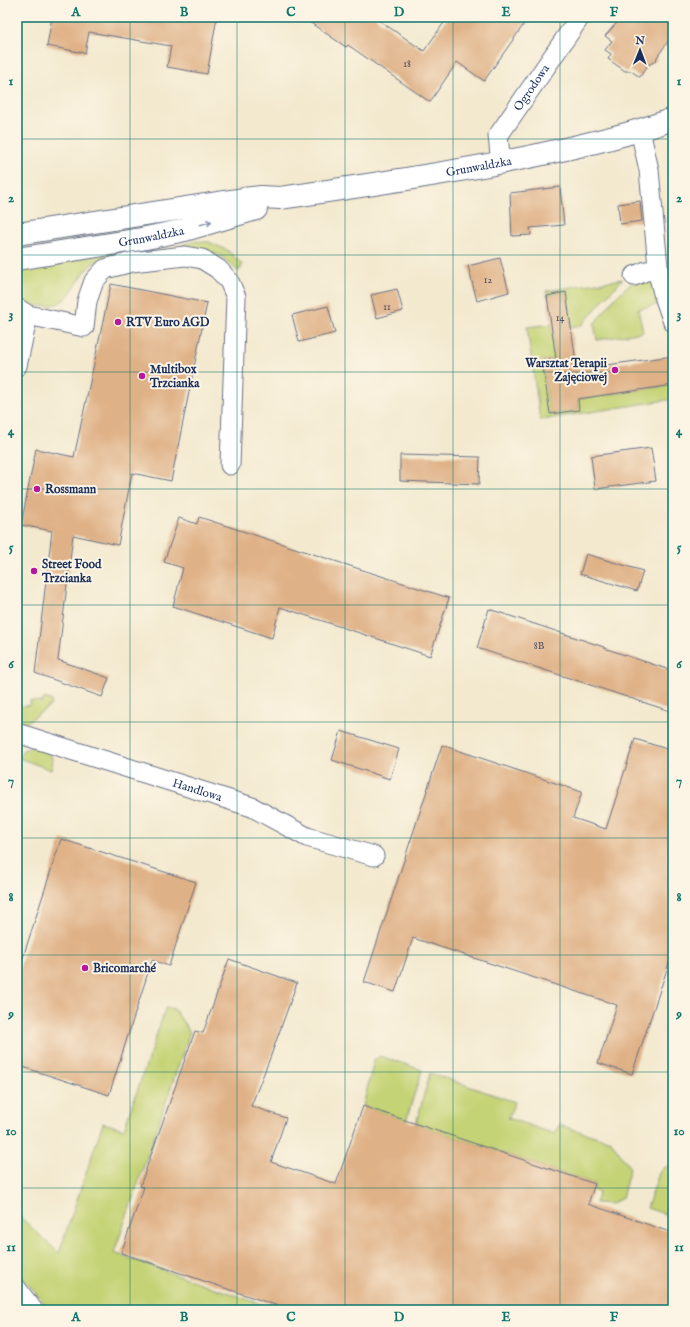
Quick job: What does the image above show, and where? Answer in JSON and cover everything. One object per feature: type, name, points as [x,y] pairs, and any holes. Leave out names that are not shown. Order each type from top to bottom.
[{"type":"main road","name":"Grunwaldzka","points":[[17,234],[261,197],[280,198],[441,174],[589,144],[673,119]]},
{"type":"main road","name":"Grunwaldzka","points":[[17,259],[141,239],[185,230],[258,208],[280,198]]},
{"type":"main road","points":[[17,246],[173,220],[200,206]]},
{"type":"street","name":"Ogrodowa","points":[[501,163],[498,136],[580,17]]},
{"type":"street","points":[[640,130],[648,170],[659,270],[663,293],[673,322]]},
{"type":"street","points":[[17,366],[23,312],[84,326],[87,301],[94,281],[104,269],[132,262],[185,256],[202,259],[218,269],[229,281],[236,297],[230,465]]},
{"type":"street","points":[[634,276],[646,271],[659,270]]},
{"type":"street","name":"Handlowa","points":[[17,733],[252,807],[307,837],[374,856]]},
{"type":"street","points":[[17,1289],[33,1310]]},
{"type":"green space","points":[[196,241],[209,242],[227,250],[242,264],[241,269],[238,271],[221,256],[202,248],[182,245]]},
{"type":"green space","points":[[111,252],[112,257],[95,262],[82,276],[67,297],[60,302],[52,305],[35,306],[18,298],[17,275],[23,268]]},
{"type":"green space","points":[[655,275],[660,304],[638,309],[643,332],[597,340],[594,324],[612,301],[634,282]]},
{"type":"green space","points":[[623,279],[582,325],[571,327],[566,292],[547,296],[546,291]]},
{"type":"green space","points":[[551,324],[556,359],[542,361],[550,414],[579,410],[578,399],[673,385],[673,399],[540,420],[527,327]]},
{"type":"green space","points":[[44,698],[51,700],[52,703],[50,706],[26,723],[17,721],[17,707],[30,705],[30,701],[43,702]]},
{"type":"green space","points":[[33,747],[49,754],[53,760],[51,770],[19,758],[23,750]]},
{"type":"green space","points":[[166,1007],[174,1009],[190,1032],[114,1253],[278,1310],[50,1310],[17,1271],[17,1214],[59,1253],[103,1123],[124,1129]]},
{"type":"green space","points":[[380,1056],[422,1070],[406,1121],[363,1106],[374,1060]]},
{"type":"green space","points":[[430,1073],[515,1102],[508,1118],[555,1134],[559,1125],[611,1141],[630,1168],[622,1198],[611,1204],[595,1203],[599,1193],[593,1190],[595,1184],[416,1124]]},
{"type":"green space","points":[[673,1164],[673,1217],[647,1208],[659,1173],[663,1168]]},
{"type":"building","points":[[52,17],[217,17],[207,74],[167,67],[171,46],[89,32],[85,53],[47,46]]},
{"type":"building","points":[[302,17],[374,17],[424,51],[448,17],[529,17],[484,81],[457,62],[430,102],[348,45],[346,47]]},
{"type":"building","points":[[622,17],[673,17],[673,34],[657,57],[656,61],[648,65],[640,77],[631,71],[625,71],[608,59],[611,54],[605,50],[612,41],[605,36]]},
{"type":"building","points":[[560,187],[564,225],[530,228],[531,235],[512,236],[510,193]]},
{"type":"building","points":[[640,201],[642,221],[620,224],[618,204]]},
{"type":"building","points":[[500,258],[509,292],[477,301],[468,266]]},
{"type":"building","name":"Multibox Trzcianka","points":[[111,284],[207,303],[171,481],[132,473],[118,545],[73,535],[58,660],[109,678],[102,697],[35,673],[52,531],[21,525],[36,449],[74,457]]},
{"type":"building","points":[[397,289],[403,311],[377,318],[371,295]]},
{"type":"building","name":"Warsztat Terapii Zajęciowej","points":[[566,292],[577,369],[673,356],[673,385],[578,399],[579,410],[550,414],[542,361],[556,359],[547,296]]},
{"type":"building","points":[[328,306],[335,333],[299,342],[292,315]]},
{"type":"building","points":[[651,448],[656,481],[595,489],[591,456]]},
{"type":"building","points":[[400,455],[480,457],[479,484],[400,481]]},
{"type":"building","points":[[199,517],[449,598],[430,656],[280,607],[272,638],[173,606],[183,568],[164,562],[179,518],[197,524]]},
{"type":"building","points":[[586,554],[643,571],[637,591],[580,574]]},
{"type":"building","points":[[489,609],[673,671],[673,712],[477,648]]},
{"type":"building","points":[[341,731],[399,749],[390,779],[332,760]]},
{"type":"building","points":[[635,739],[673,751],[673,951],[632,1074],[598,1063],[617,1005],[413,938],[395,992],[364,982],[442,745],[582,792],[573,818],[606,829]]},
{"type":"building","name":"Bricomarché","points":[[61,839],[196,882],[169,966],[152,960],[109,1095],[17,1065],[17,976]]},
{"type":"building","points":[[229,959],[297,983],[251,1106],[286,1118],[271,1162],[336,1184],[363,1106],[595,1184],[588,1204],[673,1233],[673,1310],[290,1310],[121,1253],[144,1187],[140,1186],[195,1031],[203,1033]]},
{"type":"place","name":"RTV Euro AGD","points":[[118,322]]},
{"type":"place","name":"Warsztat Terapii Zajęciowej","points":[[615,370]]},
{"type":"place","name":"Multibox Trzcianka","points":[[142,376]]},
{"type":"place","name":"Rossmann","points":[[37,489]]},
{"type":"place","name":"Street Food Trzcianka","points":[[34,571]]},
{"type":"place","name":"Bricomarché","points":[[85,968]]}]
